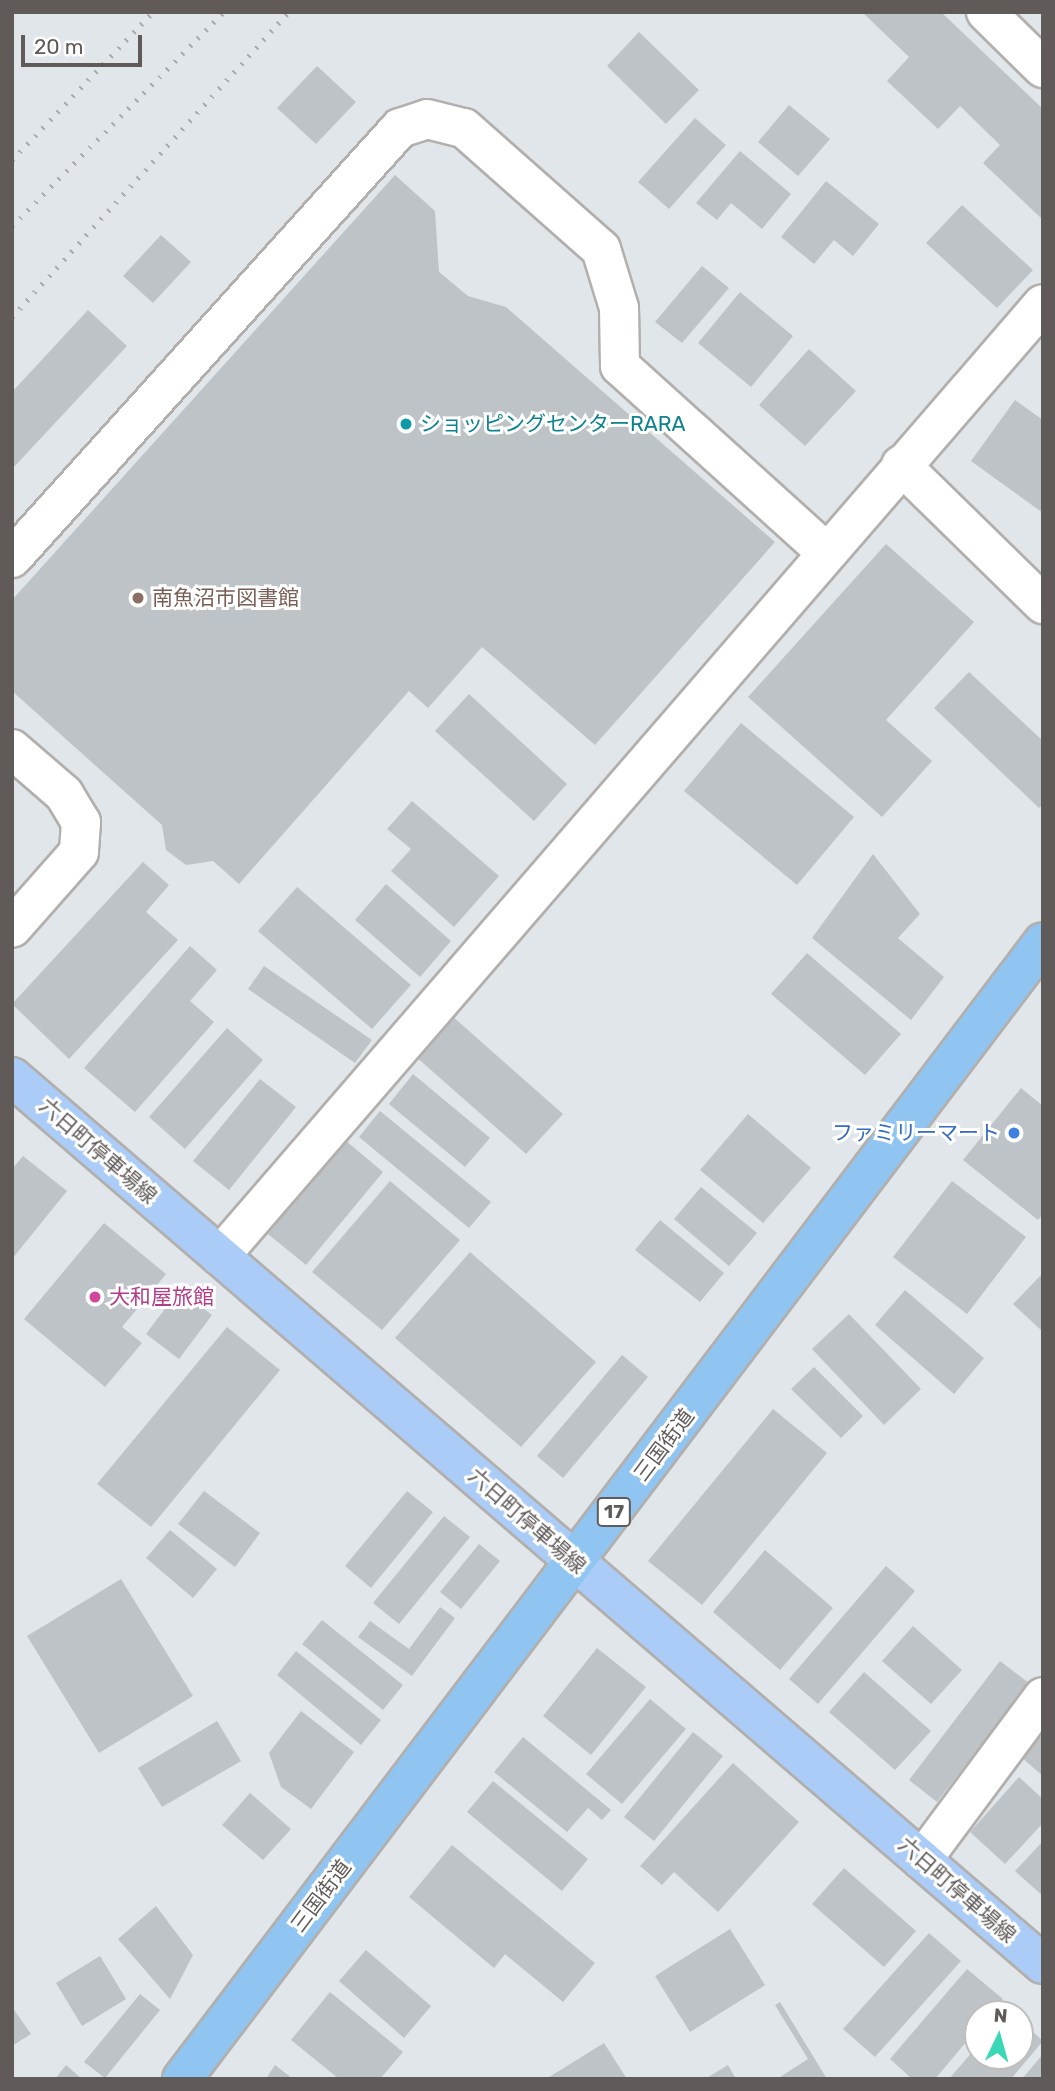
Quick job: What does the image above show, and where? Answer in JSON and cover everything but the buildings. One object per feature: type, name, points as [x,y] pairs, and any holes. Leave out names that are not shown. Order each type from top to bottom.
[{"type":"highway","name":"三国街道","points":[[182,2079],[1043,942]]},
{"type":"main road","name":"六日町停車場線","points":[[12,1077],[1043,1964]]},
{"type":"street","points":[[986,12],[1043,68]]},
{"type":"street","points":[[12,558],[400,128],[427,119],[464,128],[601,249],[619,308],[620,366],[826,552]]},
{"type":"street","points":[[220,1256],[1043,304]]},
{"type":"street","points":[[901,466],[1043,604]]},
{"type":"street","points":[[12,749],[64,794],[81,822],[79,852],[12,928]]},
{"type":"street","points":[[922,1860],[1043,1698]]},
{"type":"railway","points":[[12,160],[153,12]]},
{"type":"railway","points":[[12,226],[224,12]]},
{"type":"railway","points":[[12,317],[289,12]]},
{"type":"place","name":"ショッピングセンターRARA","points":[[406,424]]},
{"type":"place","name":"南魚沼市図書館","points":[[138,598]]},
{"type":"place","name":"ファミリーマート","points":[[1014,1133]]},
{"type":"place","name":"大和屋旅館","points":[[95,1297]]}]
